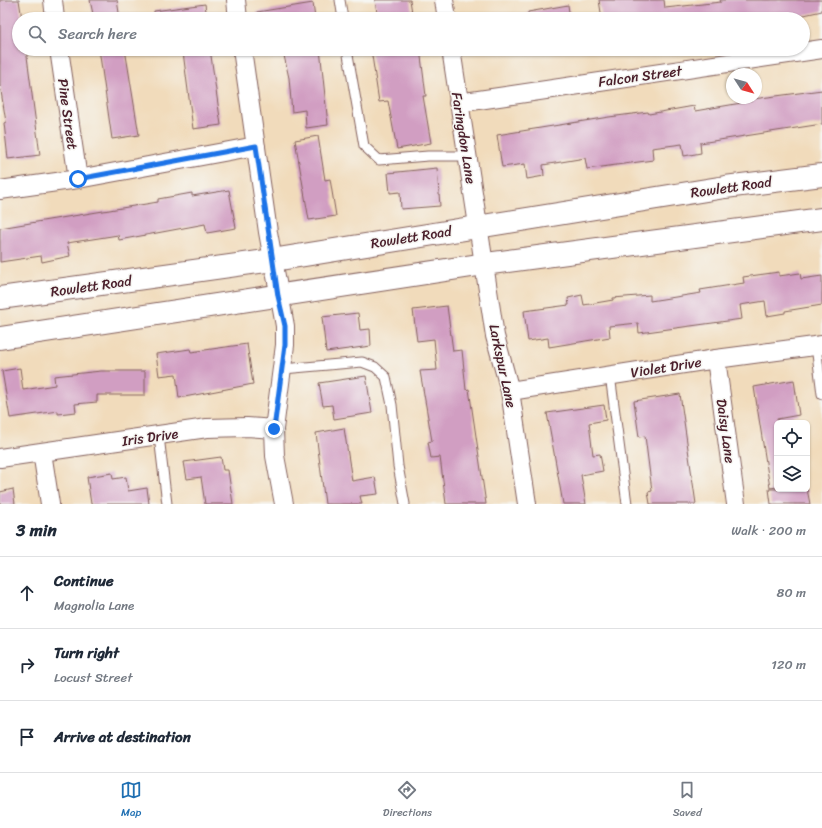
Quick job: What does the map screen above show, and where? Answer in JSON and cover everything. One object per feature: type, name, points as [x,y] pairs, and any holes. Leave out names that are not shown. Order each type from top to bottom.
[{"type":"main road","name":"Rowlett Road","points":[[0,298],[273,260],[725,187],[822,175]]},
{"type":"main road","points":[[0,338],[485,264],[822,219]]},
{"type":"street","points":[[52,0],[54,12]]},
{"type":"street","points":[[236,0],[237,12]]},
{"type":"street","points":[[444,0],[446,12]]},
{"type":"street","name":"Falcon Street","points":[[810,51],[822,49]]},
{"type":"street","name":"Pine Street","points":[[60,56],[78,179]]},
{"type":"street","points":[[243,56],[278,296],[285,326],[282,369],[274,429],[275,456],[284,504]]},
{"type":"street","name":"Faringdon Lane","points":[[452,56],[478,227]]},
{"type":"street","name":"Falcon Street","points":[[458,103],[775,56]]},
{"type":"street","points":[[0,190],[78,179],[256,146]]},
{"type":"street","name":"Larkspur Lane","points":[[478,227],[485,264],[495,336],[510,391],[527,504]]},
{"type":"street","name":"Violet Drive","points":[[510,391],[716,359],[819,346]]},
{"type":"street","name":"Daisy Lane","points":[[716,359],[736,504]]},
{"type":"street","name":"Iris Drive","points":[[0,458],[207,428],[247,427],[274,429]]},
{"type":"street","points":[[42,452],[50,504]]},
{"type":"lane","points":[[340,0],[342,12]]},
{"type":"lane","points":[[348,56],[364,146],[379,160],[428,156],[467,156]]},
{"type":"lane","points":[[819,346],[822,394]]},
{"type":"lane","points":[[282,369],[362,362],[375,367],[386,377],[392,405],[398,466],[405,504]]},
{"type":"lane","points":[[610,375],[628,504]]},
{"type":"lane","points":[[159,436],[167,504]]},
{"type":"building","points":[[0,0],[19,0],[21,12],[12,12],[12,56],[27,56],[40,155],[8,159],[4,123],[6,122],[0,85]]},
{"type":"building","points":[[90,0],[117,0],[119,12],[93,12]]},
{"type":"building","points":[[375,0],[410,0],[412,12],[377,12]]},
{"type":"building","points":[[599,0],[664,0],[665,8],[721,2],[720,0],[822,0],[822,11],[810,14],[810,12],[601,12]]},
{"type":"building","points":[[313,3],[314,12],[257,12]]},
{"type":"building","points":[[205,4],[206,12],[154,12]]},
{"type":"building","points":[[568,5],[569,12],[528,12]]},
{"type":"building","points":[[100,56],[126,56],[139,135],[112,139]]},
{"type":"building","points":[[184,56],[211,56],[221,125],[193,129]]},
{"type":"building","points":[[284,56],[321,56],[328,125],[306,128],[305,110],[292,112],[289,78]]},
{"type":"building","points":[[372,56],[421,56],[426,96],[423,96],[431,143],[397,149],[388,101],[379,102]]},
{"type":"building","points":[[822,90],[822,124],[700,143],[701,153],[684,156],[682,144],[652,148],[653,160],[587,169],[585,158],[543,165],[544,176],[527,179],[525,164],[502,167],[497,135],[609,117],[648,112],[649,114],[694,106],[695,111],[736,104],[762,104],[762,98]]},
{"type":"building","points":[[318,136],[325,180],[330,179],[336,216],[309,220],[295,140]]},
{"type":"building","points":[[437,168],[440,206],[401,209],[400,192],[390,193],[388,173]]},
{"type":"building","points":[[229,190],[236,228],[207,233],[205,224],[119,240],[118,235],[67,243],[70,256],[42,262],[41,256],[0,262],[0,228],[158,202],[158,199],[192,193],[192,196]]},
{"type":"building","points":[[779,272],[779,276],[800,273],[801,279],[822,276],[822,305],[785,311],[785,313],[767,316],[765,301],[740,305],[742,319],[639,333],[638,323],[609,326],[610,337],[549,347],[548,338],[528,341],[524,311],[569,305],[568,298],[582,295],[584,305],[613,300],[613,298],[650,295],[650,301],[701,293],[700,290],[744,283],[743,277]]},
{"type":"building","points":[[447,306],[453,351],[462,350],[466,390],[469,389],[486,504],[446,504],[440,457],[431,458],[428,442],[432,441],[420,371],[437,370],[434,339],[417,341],[413,310]]},
{"type":"building","points":[[358,313],[360,330],[370,329],[371,346],[326,352],[322,317]]},
{"type":"building","points":[[247,344],[253,384],[179,398],[176,374],[159,376],[156,354],[190,349],[191,352]]},
{"type":"building","points":[[20,368],[23,390],[55,385],[54,376],[101,371],[145,371],[145,395],[97,395],[97,402],[75,404],[76,412],[58,414],[58,411],[10,418],[2,371]]},
{"type":"building","points":[[366,376],[372,413],[334,419],[332,405],[323,406],[319,383]]},
{"type":"building","points":[[794,380],[799,415],[774,420],[774,487],[770,488],[754,387]]},
{"type":"building","points":[[680,394],[696,504],[650,504],[648,492],[652,491],[645,436],[639,437],[634,401]]},
{"type":"building","points":[[604,405],[606,420],[589,423],[593,455],[600,454],[603,471],[581,475],[586,504],[563,504],[547,413]]},
{"type":"building","points":[[344,428],[352,481],[375,477],[378,494],[360,496],[362,504],[325,504],[316,433]]},
{"type":"building","points":[[221,457],[223,470],[228,470],[233,504],[205,504],[201,477],[187,479],[184,462]]},
{"type":"building","points":[[112,473],[113,479],[126,477],[128,491],[147,488],[149,504],[91,504],[87,477]]},
{"type":"building","points":[[13,489],[15,504],[0,504],[0,492]]},
{"type":"building","points":[[769,489],[774,489],[774,492],[808,492],[810,504],[771,504]]},
{"type":"route","points":[[78,179],[256,146],[278,296],[285,326],[285,345],[274,429]]}]
